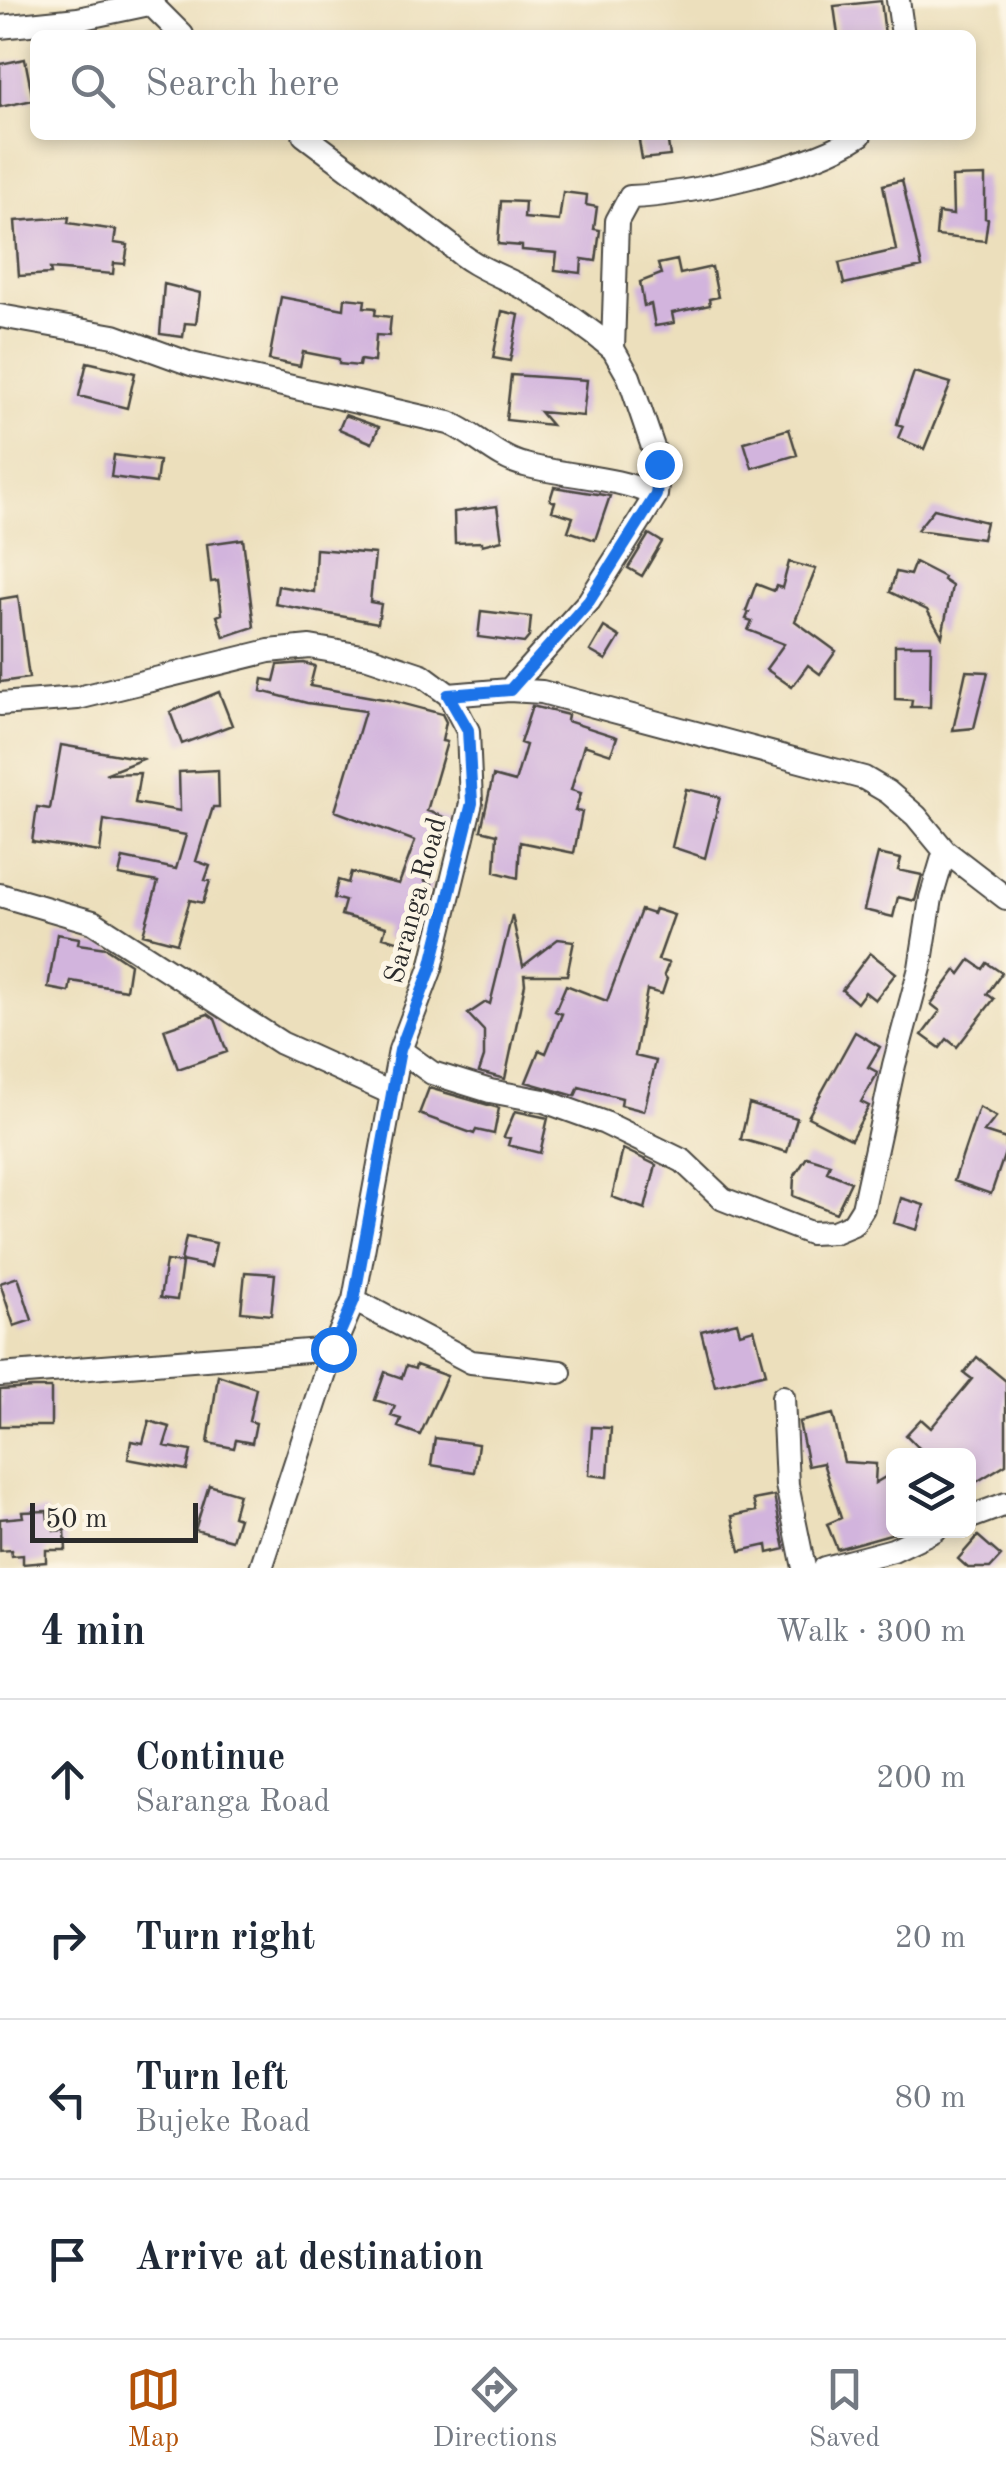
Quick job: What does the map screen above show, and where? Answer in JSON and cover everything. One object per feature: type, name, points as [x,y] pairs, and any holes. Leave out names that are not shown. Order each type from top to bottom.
[{"type":"street","points":[[898,0],[902,30]]},
{"type":"street","points":[[0,27],[78,19],[148,2],[177,30]]},
{"type":"street","points":[[311,140],[466,260],[528,290],[584,325],[614,349],[628,377],[659,464],[656,495],[589,601],[510,690]]},
{"type":"street","points":[[614,349],[617,221],[630,196],[676,194],[722,183],[833,151],[852,140]]},
{"type":"street","points":[[0,316],[114,336],[191,364],[449,423],[468,430],[504,458],[523,465],[628,482],[656,495]]},
{"type":"street","points":[[0,704],[78,698],[269,652],[310,647],[368,657],[422,674],[448,695],[510,690],[542,692],[716,742],[864,778],[888,792],[916,816],[945,851],[1006,898]]},
{"type":"street","name":"Saranga Road","points":[[261,1568],[333,1349],[354,1300],[400,1050],[431,968],[472,803],[468,730],[448,695]]},
{"type":"street","points":[[400,1050],[432,1073],[490,1091],[544,1101],[606,1123],[683,1161],[723,1199],[810,1233],[834,1232],[853,1224],[863,1208],[894,1064],[920,968],[931,898],[945,851]]},
{"type":"street","points":[[0,895],[93,922],[280,1043],[390,1093]]},
{"type":"street","points":[[354,1300],[471,1362],[560,1372]]},
{"type":"street","points":[[0,1375],[333,1349]]},
{"type":"street","points":[[782,1397],[788,1485],[804,1568]]},
{"type":"street","points":[[976,1515],[1006,1504]]},
{"type":"street","points":[[824,1568],[893,1550],[918,1538]]},
{"type":"building","points":[[881,1],[884,30],[837,30],[834,6]]},
{"type":"building","points":[[25,59],[30,101],[0,107],[0,64]]},
{"type":"building","points":[[639,140],[668,140],[670,156],[642,159]]},
{"type":"building","points":[[985,176],[985,241],[936,236],[938,213],[953,215],[952,177]]},
{"type":"building","points":[[902,180],[922,267],[844,284],[839,263],[896,250],[883,185]]},
{"type":"building","points":[[563,192],[587,195],[586,205],[597,207],[594,229],[600,230],[596,261],[582,259],[581,273],[555,270],[557,253],[498,244],[501,201],[525,202],[524,218],[559,221]]},
{"type":"building","points":[[69,217],[68,223],[116,230],[114,243],[128,245],[125,264],[114,263],[113,274],[50,269],[51,274],[19,276],[15,221]]},
{"type":"building","points":[[677,260],[680,274],[712,267],[718,297],[709,299],[710,305],[672,313],[674,323],[655,326],[651,304],[644,306],[640,282],[661,274],[658,264]]},
{"type":"building","points":[[164,284],[200,293],[196,324],[185,323],[183,337],[160,334]]},
{"type":"building","points":[[281,297],[344,309],[345,298],[365,300],[364,307],[376,308],[375,315],[391,317],[389,336],[376,335],[374,362],[360,360],[359,366],[303,352],[300,366],[269,360]]},
{"type":"building","points":[[502,311],[519,315],[510,361],[493,358]]},
{"type":"building","points":[[87,362],[135,373],[127,408],[79,396]]},
{"type":"building","points":[[914,372],[951,383],[924,449],[898,438],[903,426],[897,424]]},
{"type":"building","points":[[511,375],[587,380],[583,416],[540,412],[551,425],[506,420]]},
{"type":"building","points":[[345,415],[379,427],[372,443],[339,429]]},
{"type":"building","points":[[789,429],[797,455],[752,468],[744,442]]},
{"type":"building","points":[[114,455],[159,461],[156,483],[111,477]]},
{"type":"building","points":[[554,487],[610,496],[595,540],[568,531],[573,517],[552,511]]},
{"type":"building","points":[[497,506],[502,540],[482,545],[455,543],[454,512]]},
{"type":"building","points":[[934,509],[986,522],[982,539],[917,530]]},
{"type":"building","points":[[649,534],[662,542],[642,576],[628,568]]},
{"type":"building","points":[[243,539],[254,627],[224,637],[217,616],[222,614],[218,581],[211,582],[207,544]]},
{"type":"building","points":[[316,549],[375,554],[370,602],[381,604],[378,623],[275,604],[278,586],[314,592]]},
{"type":"building","points":[[789,562],[816,569],[795,621],[836,651],[820,674],[808,665],[792,687],[766,669],[784,644],[748,630],[752,621],[746,619],[756,584],[774,591],[776,586],[782,588]]},
{"type":"building","points":[[915,562],[944,577],[952,586],[942,636],[927,610],[890,592],[896,572],[910,575]]},
{"type":"building","points":[[18,596],[29,678],[0,682],[0,599]]},
{"type":"building","points":[[481,611],[531,617],[529,637],[524,643],[478,637]]},
{"type":"building","points":[[604,627],[620,637],[606,660],[590,651]]},
{"type":"building","points":[[895,645],[931,645],[930,707],[911,707],[912,700],[895,699]]},
{"type":"building","points":[[278,665],[315,666],[310,686],[442,714],[446,722],[442,741],[447,742],[427,811],[447,818],[425,881],[432,883],[414,946],[383,937],[386,927],[341,915],[345,901],[334,898],[338,880],[348,883],[351,872],[399,884],[415,841],[335,811],[365,711],[307,703],[261,691],[263,679],[274,681]]},
{"type":"building","points":[[966,671],[988,672],[974,728],[953,730]]},
{"type":"building","points":[[219,692],[232,725],[182,744],[170,712]]},
{"type":"building","points":[[532,706],[568,715],[567,721],[617,737],[611,754],[584,745],[571,790],[581,793],[575,811],[582,812],[574,853],[520,842],[518,878],[495,872],[497,834],[481,830],[493,776],[515,782],[526,745],[520,743]]},
{"type":"building","points":[[61,745],[143,759],[105,774],[140,773],[135,803],[180,811],[179,772],[218,770],[219,807],[213,807],[196,861],[210,866],[205,880],[210,881],[203,903],[190,900],[177,943],[143,934],[158,882],[119,875],[123,858],[176,869],[186,835],[104,820],[100,852],[32,842],[37,807],[50,809]]},
{"type":"building","points":[[686,789],[720,797],[705,858],[672,847]]},
{"type":"building","points":[[878,854],[901,859],[898,870],[922,875],[915,901],[898,897],[893,917],[864,910]]},
{"type":"building","points":[[655,909],[674,915],[658,960],[669,963],[664,975],[667,979],[662,994],[647,990],[635,1056],[656,1061],[644,1111],[621,1105],[622,1098],[579,1087],[575,1096],[526,1082],[539,1050],[546,1053],[562,1014],[555,1011],[566,985],[607,1001],[641,910],[653,914]]},
{"type":"building","points":[[512,915],[523,966],[558,939],[574,941],[567,975],[524,975],[505,1079],[479,1072],[484,1057],[484,1031],[468,1014],[486,1002],[490,1004]]},
{"type":"building","points":[[57,934],[79,938],[78,944],[106,948],[130,964],[126,990],[71,981],[69,992],[48,988]]},
{"type":"building","points":[[870,953],[896,973],[875,1000],[865,992],[857,1003],[842,990]]},
{"type":"building","points":[[970,960],[983,969],[987,963],[1002,973],[987,994],[994,999],[957,1047],[947,1039],[940,1048],[922,1035],[940,1011],[931,1004],[956,970],[960,974]]},
{"type":"building","points":[[208,1014],[215,1019],[227,1052],[178,1069],[164,1029]]},
{"type":"building","points":[[855,1032],[880,1047],[868,1067],[877,1072],[876,1076],[861,1102],[869,1106],[851,1139],[808,1117]]},
{"type":"building","points":[[429,1088],[499,1108],[494,1134],[476,1130],[474,1134],[419,1114]]},
{"type":"building","points":[[749,1104],[797,1118],[787,1152],[741,1139]]},
{"type":"building","points":[[979,1107],[996,1117],[984,1132],[1006,1139],[991,1194],[954,1181]]},
{"type":"building","points":[[515,1111],[548,1118],[540,1153],[508,1145],[510,1138],[504,1137]]},
{"type":"building","points":[[623,1149],[656,1165],[645,1209],[612,1197]]},
{"type":"building","points":[[807,1157],[830,1164],[827,1172],[851,1182],[836,1213],[793,1196],[794,1177]]},
{"type":"building","points":[[901,1198],[924,1205],[917,1230],[894,1223]]},
{"type":"building","points":[[186,1237],[216,1243],[211,1267],[181,1261]]},
{"type":"building","points":[[166,1261],[182,1263],[177,1300],[160,1298]]},
{"type":"building","points":[[245,1272],[275,1274],[271,1315],[241,1312]]},
{"type":"building","points":[[18,1277],[32,1320],[14,1326],[0,1283]]},
{"type":"building","points":[[737,1322],[740,1333],[754,1329],[766,1373],[715,1386],[701,1331]]},
{"type":"building","points":[[977,1357],[1006,1381],[1006,1464],[976,1482],[976,1448],[919,1448],[906,1435],[921,1419],[931,1428],[972,1379],[964,1373]]},
{"type":"building","points":[[416,1365],[447,1376],[420,1435],[398,1427],[401,1419],[391,1416],[395,1406],[375,1400],[385,1372],[402,1378],[406,1366],[415,1369]]},
{"type":"building","points":[[218,1375],[256,1388],[249,1421],[256,1423],[252,1443],[236,1440],[234,1448],[208,1443]]},
{"type":"building","points":[[51,1388],[51,1426],[0,1426],[0,1390]]},
{"type":"building","points":[[833,1414],[844,1462],[876,1464],[875,1483],[886,1477],[886,1535],[837,1549],[827,1524],[841,1518],[823,1463],[808,1466],[799,1422]]},
{"type":"building","points":[[149,1421],[170,1427],[164,1446],[191,1451],[187,1470],[128,1459],[131,1441],[143,1443]]},
{"type":"building","points":[[592,1427],[611,1428],[608,1477],[589,1475]]},
{"type":"building","points":[[435,1438],[478,1444],[474,1472],[431,1465]]},
{"type":"building","points":[[209,1485],[239,1494],[233,1516],[239,1518],[232,1540],[195,1530]]},
{"type":"building","points":[[774,1496],[785,1549],[768,1553],[767,1545],[740,1551],[732,1516],[756,1511],[753,1500]]},
{"type":"building","points":[[47,1511],[54,1531],[65,1530],[66,1550],[46,1550],[46,1562],[23,1564],[23,1555],[0,1551],[0,1519],[23,1517],[22,1512]]},
{"type":"building","points":[[978,1536],[1001,1556],[990,1568],[968,1568],[958,1559]]},
{"type":"route","points":[[333,1349],[354,1300],[400,1050],[431,968],[472,803],[468,730],[448,695],[510,690],[589,601],[656,495],[659,464]]}]
